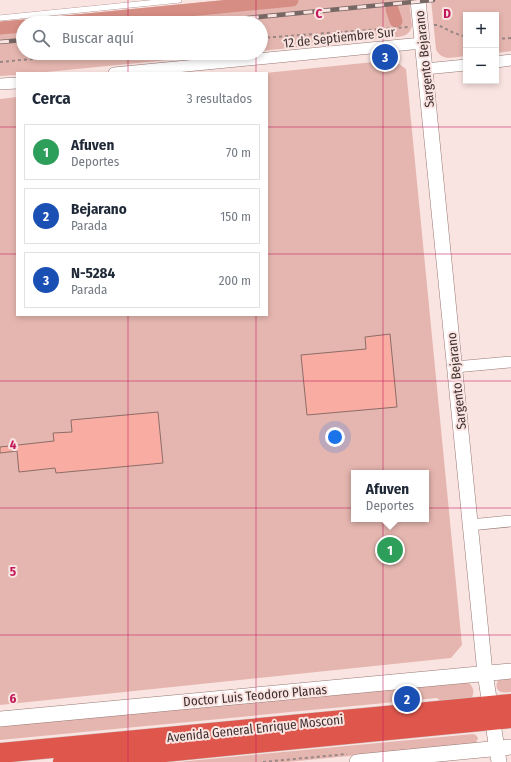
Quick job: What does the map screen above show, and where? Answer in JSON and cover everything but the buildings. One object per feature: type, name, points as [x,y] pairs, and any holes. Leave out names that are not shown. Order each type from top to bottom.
[{"type":"highway","name":"Avenida General Enrique Mosconi","points":[[63,762],[498,715],[511,704]]},
{"type":"highway","name":"Avenida General Enrique Mosconi","points":[[0,753],[498,715]]},
{"type":"main road","name":"Sargento Bejarano","points":[[418,0],[485,673],[498,715],[501,756]]},
{"type":"main road","name":"Doctor Luis Teodoro Planas","points":[[0,719],[511,671]]},
{"type":"main road","points":[[357,762],[501,756]]},
{"type":"street","name":"12 de Septiembre Sur","points":[[268,58],[422,43]]},
{"type":"street","name":"12 de Septiembre Sur","points":[[124,72],[247,60]]},
{"type":"street","points":[[499,62],[511,60]]},
{"type":"street","points":[[425,69],[463,65]]},
{"type":"street","points":[[0,84],[16,83]]},
{"type":"street","points":[[455,367],[511,362]]},
{"type":"street","points":[[470,525],[511,521]]},
{"type":"lane","points":[[20,16],[179,0]]},
{"type":"lane","points":[[0,18],[16,16]]},
{"type":"path","points":[[433,25],[438,25],[463,36]]},
{"type":"path","points":[[268,37],[412,26]]},
{"type":"path","points":[[499,39],[511,38]]},
{"type":"path","points":[[0,62],[21,60]]},
{"type":"shaded area","points":[[224,0],[409,0],[412,26],[407,34],[398,37],[268,50],[268,16],[61,16]]},
{"type":"shaded area","points":[[431,0],[511,0],[511,51],[499,53],[499,12],[463,12],[463,56],[449,58],[441,56],[436,49]]},
{"type":"shaded area","points":[[16,20],[16,60],[169,60],[46,72],[16,72],[16,75],[0,76],[0,22]]},
{"type":"shaded area","points":[[394,60],[406,69],[462,645],[451,658],[0,705],[0,99],[16,97],[16,316],[268,316],[268,73]]},
{"type":"shaded area","points":[[503,677],[511,677],[511,692],[499,691],[496,685],[499,679]]},
{"type":"shaded area","points":[[468,682],[472,686],[473,690],[471,699],[443,703],[437,698],[0,740],[0,725]]},
{"type":"shaded area","points":[[473,734],[478,738],[476,743],[473,744],[287,762],[178,762]]},
{"type":"waterway","points":[[128,16],[292,0]]},
{"type":"waterway","points":[[392,9],[396,21]]},
{"type":"waterway","points":[[0,28],[16,27]]},
{"type":"railway","points":[[268,16],[433,0]]},
{"type":"railway","points":[[0,42],[16,41]]},
{"type":"place","name":"N-5284","points":[[385,57]]},
{"type":"place","name":"Afuven","points":[[390,550]]},
{"type":"place","name":"Bejarano","points":[[407,699]]}]
